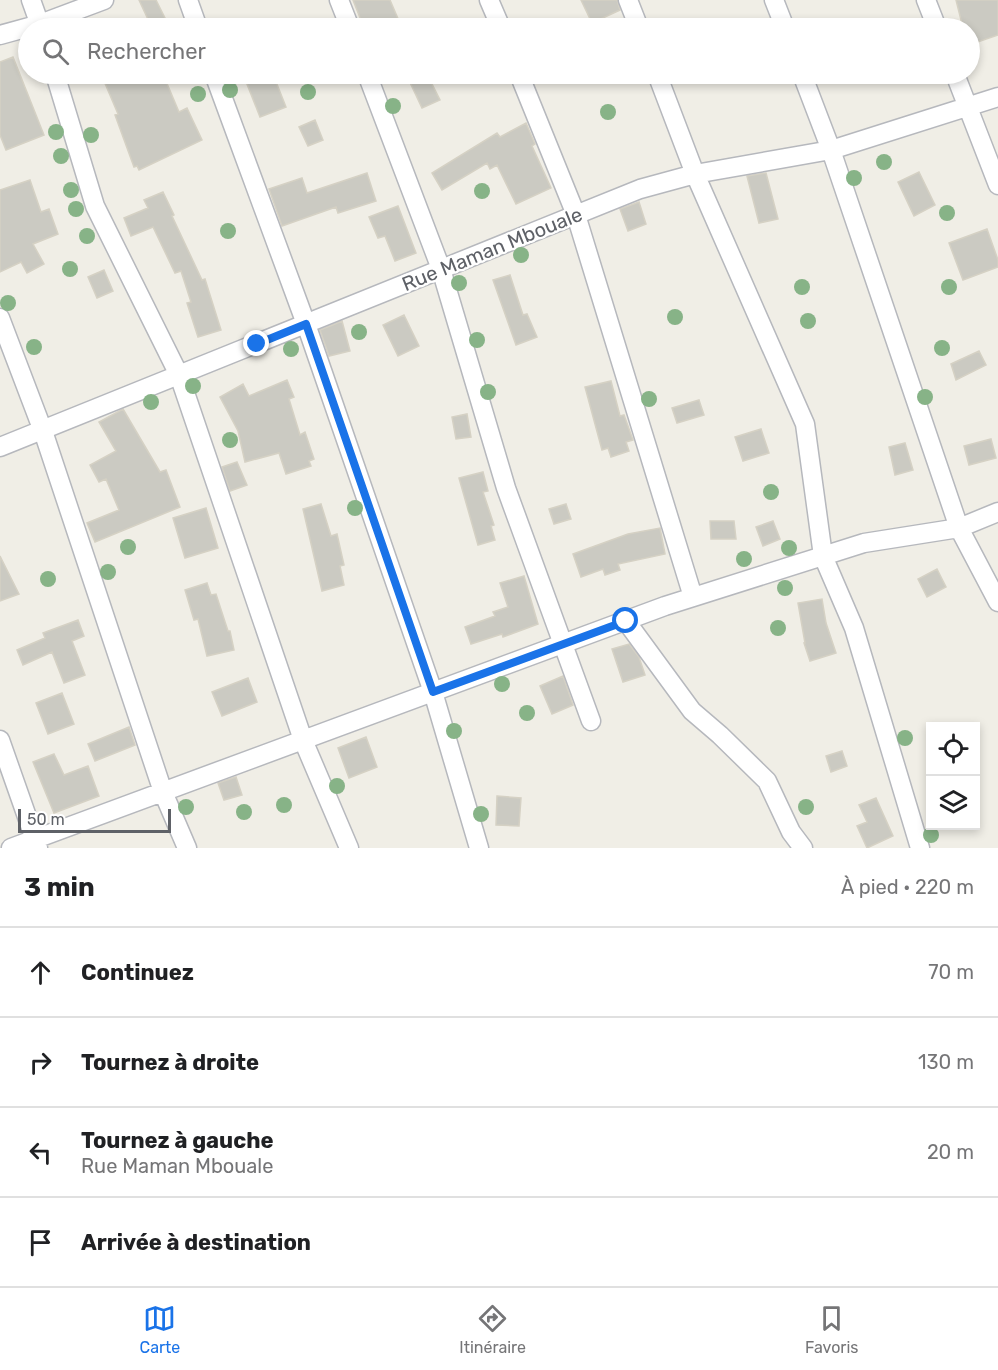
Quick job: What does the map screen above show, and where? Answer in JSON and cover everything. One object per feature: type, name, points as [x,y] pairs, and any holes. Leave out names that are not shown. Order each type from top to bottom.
[{"type":"street","points":[[31,0],[37,18]]},
{"type":"street","points":[[60,18],[104,0]]},
{"type":"street","points":[[188,0],[194,18]]},
{"type":"street","points":[[339,0],[346,18]]},
{"type":"street","points":[[489,0],[497,18]]},
{"type":"street","points":[[628,0],[635,18]]},
{"type":"street","points":[[774,0],[781,18]]},
{"type":"street","points":[[926,0],[933,18]]},
{"type":"street","points":[[0,35],[18,31]]},
{"type":"street","points":[[58,84],[95,206],[179,375],[303,740],[349,848]]},
{"type":"street","points":[[218,84],[306,324],[433,692],[479,848]]},
{"type":"street","points":[[371,84],[441,269],[506,488],[591,722]]},
{"type":"street","points":[[523,84],[576,215],[693,597]]},
{"type":"street","points":[[661,84],[695,174],[805,424],[823,556],[854,628],[920,848]]},
{"type":"street","points":[[806,84],[831,150],[959,528],[998,602]]},
{"type":"street","points":[[959,84],[998,185]]},
{"type":"street","name":"Rue Maman Mbouale","points":[[0,447],[640,189],[695,174],[831,150],[998,97]]},
{"type":"street","points":[[0,318],[43,431],[164,792],[186,848]]},
{"type":"street","points":[[10,848],[37,843],[164,792],[693,597],[864,543],[959,528],[998,512]]},
{"type":"street","points":[[626,621],[692,711],[720,735],[766,781],[791,832],[803,848]]},
{"type":"street","points":[[0,740],[37,843]]},
{"type":"building","points":[[139,0],[156,0],[165,18],[147,18]]},
{"type":"building","points":[[353,0],[390,0],[398,18],[360,18]]},
{"type":"building","points":[[581,0],[617,0],[620,10],[603,18],[590,18]]},
{"type":"building","points":[[956,0],[998,0],[998,35],[980,41],[980,18],[960,18]]},
{"type":"building","points":[[13,57],[18,70],[18,84],[24,84],[44,135],[6,150],[0,135],[0,62]]},
{"type":"building","points":[[105,84],[167,84],[179,112],[187,108],[202,140],[139,170],[137,166],[134,167],[115,115],[118,114]]},
{"type":"building","points":[[247,84],[277,84],[286,107],[260,117]]},
{"type":"building","points":[[411,84],[432,84],[440,100],[422,108]]},
{"type":"building","points":[[315,120],[323,140],[308,146],[299,127]]},
{"type":"building","points":[[526,123],[535,144],[532,146],[551,188],[516,204],[497,165],[490,169],[487,163],[442,190],[432,173],[497,133],[500,137]]},
{"type":"building","points":[[919,172],[935,205],[914,216],[898,182]]},
{"type":"building","points":[[367,173],[376,201],[338,213],[336,207],[282,226],[269,189],[302,178],[307,193]]},
{"type":"building","points":[[766,173],[778,219],[759,223],[747,176]]},
{"type":"building","points":[[30,180],[41,212],[49,209],[58,234],[33,244],[44,264],[27,273],[21,262],[0,272],[0,190]]},
{"type":"building","points":[[163,192],[202,280],[205,279],[221,330],[198,337],[187,303],[191,302],[181,271],[175,273],[153,227],[131,236],[124,218],[148,208],[144,200]]},
{"type":"building","points":[[639,202],[646,224],[628,231],[620,209]]},
{"type":"building","points":[[398,206],[416,253],[395,261],[385,236],[378,238],[369,217]]},
{"type":"building","points":[[987,229],[998,260],[998,267],[963,280],[949,243]]},
{"type":"building","points":[[104,270],[113,291],[97,298],[88,277]]},
{"type":"building","points":[[510,275],[523,315],[527,314],[537,337],[516,345],[493,280]]},
{"type":"building","points":[[404,315],[419,346],[398,356],[383,325]]},
{"type":"building","points":[[342,321],[350,351],[329,356],[320,330]]},
{"type":"building","points":[[979,351],[986,365],[956,380],[951,364]]},
{"type":"building","points":[[287,380],[294,397],[289,399],[300,435],[305,432],[314,459],[309,461],[311,466],[286,474],[279,453],[245,462],[238,431],[220,397],[243,384],[249,396]]},
{"type":"building","points":[[611,381],[620,416],[624,415],[633,440],[626,442],[629,451],[611,457],[608,448],[602,450],[585,387]]},
{"type":"building","points":[[699,400],[704,415],[677,423],[672,408]]},
{"type":"building","points":[[123,409],[160,472],[166,470],[180,507],[95,542],[87,523],[119,510],[106,479],[99,482],[90,465],[116,451],[99,422]]},
{"type":"building","points":[[467,414],[471,437],[456,439],[452,417]]},
{"type":"building","points":[[761,429],[769,453],[743,461],[735,437]]},
{"type":"building","points":[[991,439],[996,458],[969,465],[964,446]]},
{"type":"building","points":[[905,443],[913,470],[895,475],[889,447]]},
{"type":"building","points":[[237,462],[247,485],[230,491],[222,467]]},
{"type":"building","points":[[483,472],[488,491],[483,492],[494,525],[491,526],[495,540],[478,545],[459,478]]},
{"type":"building","points":[[321,504],[331,536],[337,534],[344,565],[340,566],[344,585],[322,591],[303,509]]},
{"type":"building","points":[[566,504],[571,519],[554,524],[549,509]]},
{"type":"building","points":[[206,508],[218,548],[185,558],[173,518]]},
{"type":"building","points":[[710,521],[734,521],[736,539],[711,539]]},
{"type":"building","points":[[773,521],[780,539],[763,546],[756,527]]},
{"type":"building","points":[[660,528],[665,554],[618,564],[620,570],[605,575],[603,569],[581,577],[573,554],[628,534]]},
{"type":"building","points":[[0,556],[19,594],[0,601]]},
{"type":"building","points":[[937,569],[946,587],[927,597],[918,579]]},
{"type":"building","points":[[524,576],[538,624],[503,637],[502,634],[471,644],[465,627],[495,616],[493,612],[508,607],[500,583]]},
{"type":"building","points":[[207,583],[211,595],[216,594],[228,631],[230,631],[234,650],[207,656],[198,619],[194,620],[185,590]]},
{"type":"building","points":[[822,599],[826,623],[836,653],[810,661],[804,643],[798,603]]},
{"type":"building","points":[[78,620],[84,636],[72,641],[85,675],[64,683],[52,652],[23,665],[17,650],[45,638],[43,633]]},
{"type":"building","points":[[629,644],[639,657],[645,675],[623,682],[612,649]]},
{"type":"building","points":[[563,676],[573,705],[552,714],[540,686]]},
{"type":"building","points":[[248,678],[257,702],[222,716],[212,692]]},
{"type":"building","points":[[62,693],[74,724],[48,734],[36,703]]},
{"type":"building","points":[[129,727],[135,745],[95,761],[88,744]]},
{"type":"building","points":[[366,737],[377,767],[349,778],[338,748]]},
{"type":"building","points":[[842,751],[847,766],[831,772],[826,756]]},
{"type":"building","points":[[54,754],[64,775],[88,766],[99,796],[54,813],[33,762]]},
{"type":"building","points":[[236,777],[242,795],[224,800],[218,783]]},
{"type":"building","points":[[497,796],[521,798],[519,826],[496,825]]},
{"type":"building","points":[[876,798],[893,836],[867,848],[857,826],[867,822],[859,805]]},
{"type":"route","points":[[257,344],[306,324],[433,692],[626,621]]}]
